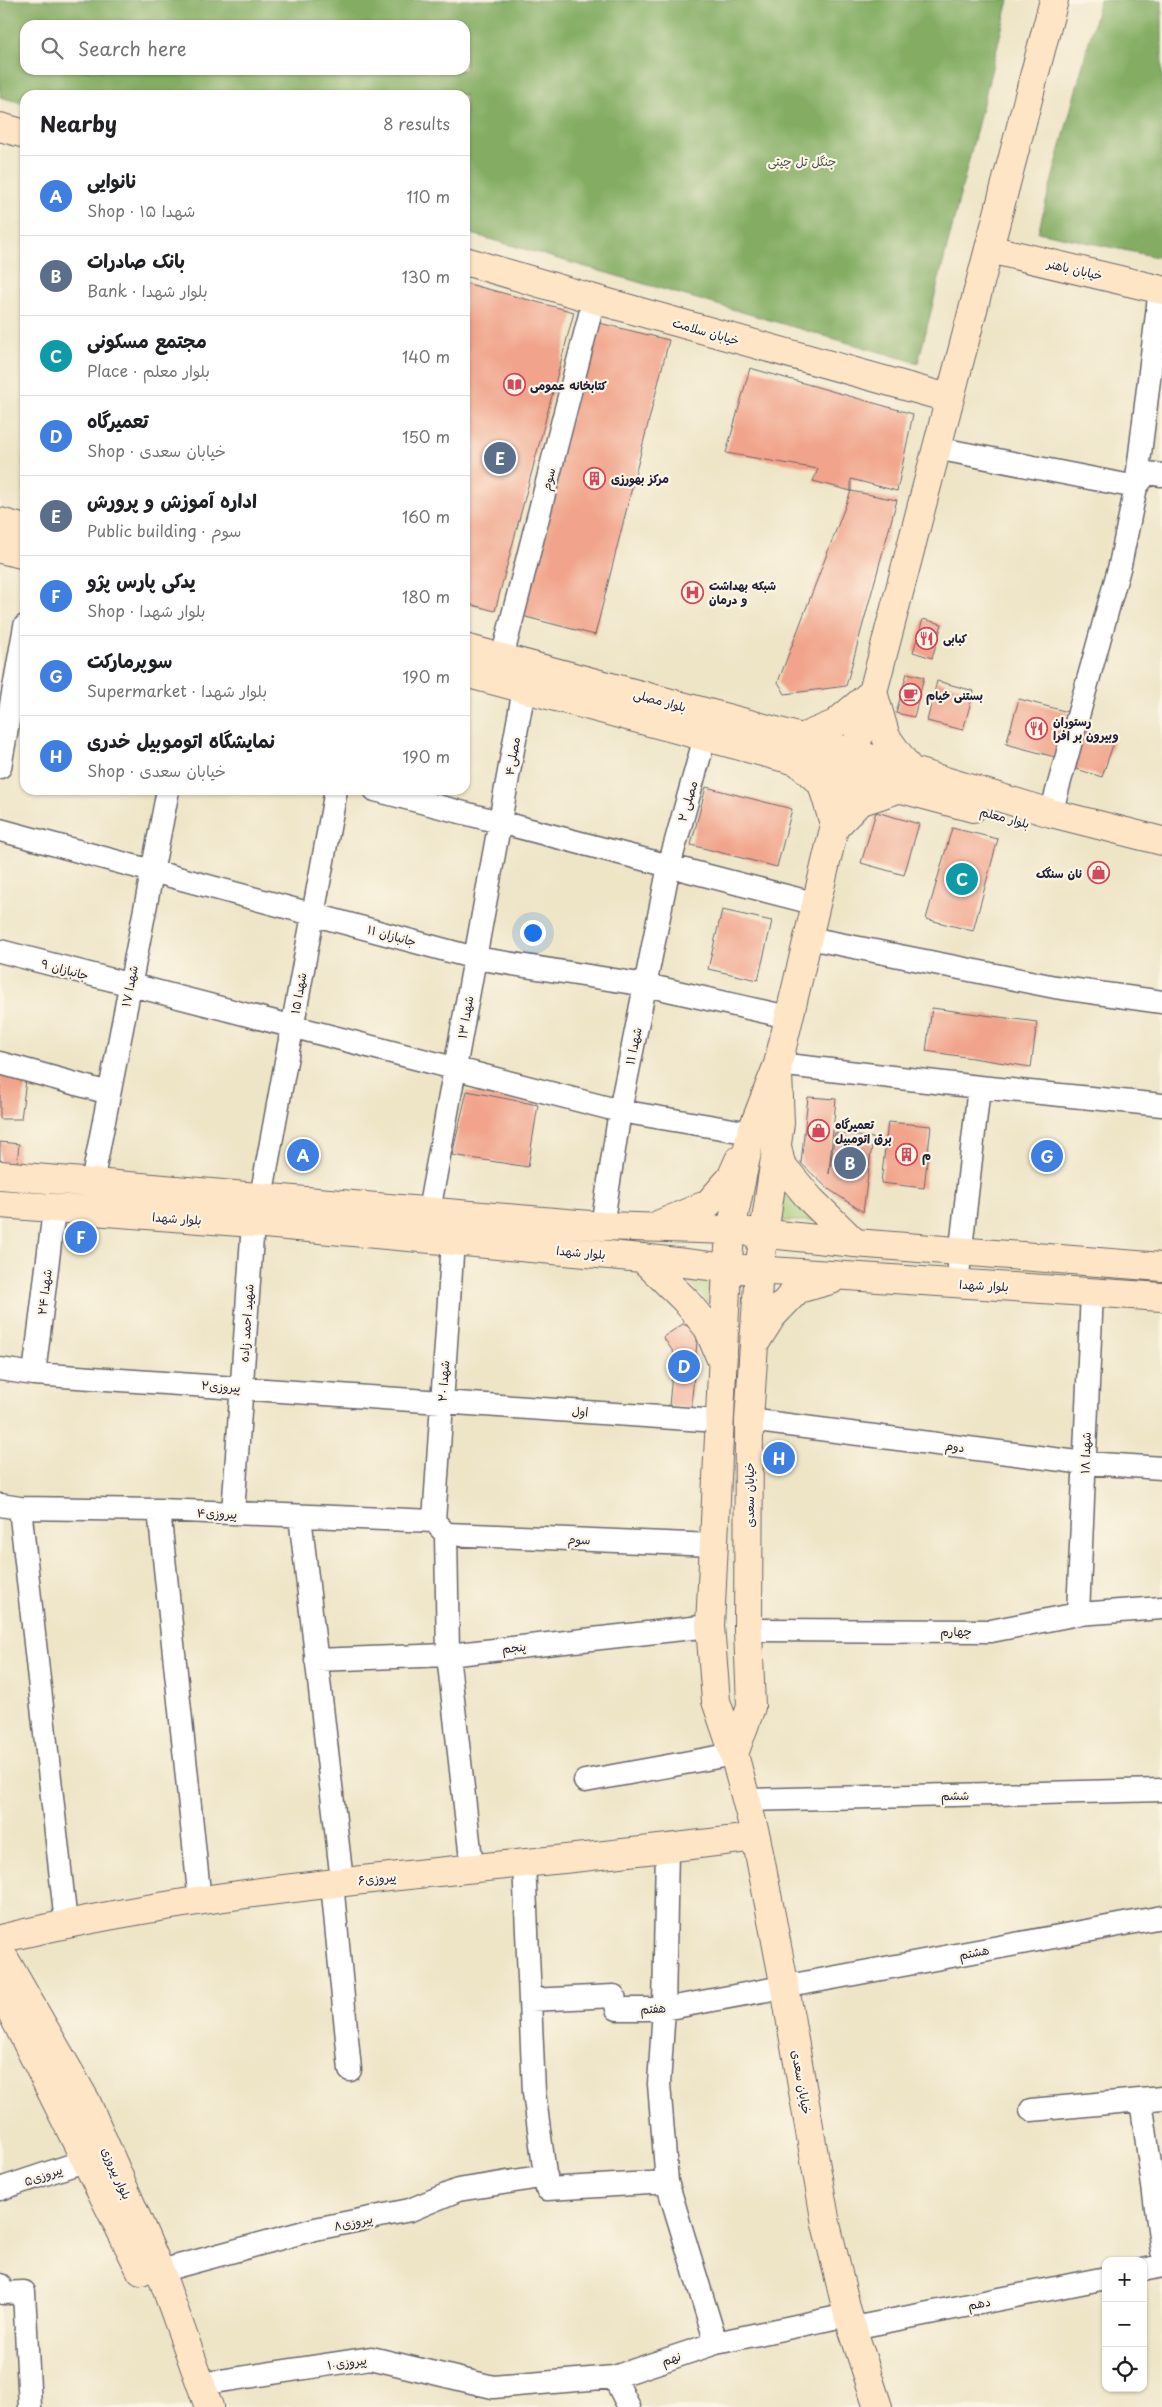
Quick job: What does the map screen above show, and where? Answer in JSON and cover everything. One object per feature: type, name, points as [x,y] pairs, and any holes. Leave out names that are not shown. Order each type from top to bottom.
[{"type":"main road","points":[[650,1228],[708,1204],[731,1178],[778,1064],[851,763],[872,692],[1054,0]]},
{"type":"main road","points":[[0,127],[20,133]]},
{"type":"main road","name":"خیابان باهنر","points":[[989,248],[1161,289]]},
{"type":"main road","name":"خیابان سلامت","points":[[470,262],[948,398]]},
{"type":"main road","points":[[0,522],[20,528]]},
{"type":"main road","points":[[0,549],[20,554]]},
{"type":"main road","name":"بلوار مصلی","points":[[470,649],[798,749],[851,763]]},
{"type":"main road","name":"بلوار مصلی","points":[[470,675],[705,737],[798,749]]},
{"type":"main road","points":[[835,827],[822,784],[798,749],[835,724],[872,692]]},
{"type":"main road","points":[[835,827],[859,802],[906,779],[886,737],[872,692]]},
{"type":"main road","name":"بلوار معلم","points":[[851,763],[1162,860]]},
{"type":"main road","name":"بلوار معلم","points":[[906,779],[1162,841]]},
{"type":"main road","name":"خیابان سعدی","points":[[734,1754],[751,1707],[748,1630],[749,1420],[759,1269],[780,1123],[778,1064]]},
{"type":"main road","name":"خیابان سعدی","points":[[751,1133],[731,1230],[727,1268],[718,1421],[710,1626],[716,1701],[734,1754],[756,1837],[785,1988],[826,2224],[850,2322],[878,2407]]},
{"type":"main road","points":[[777,1146],[781,1164],[810,1199],[855,1243]]},
{"type":"main road","points":[[0,1175],[602,1226],[731,1230],[855,1243],[1162,1267]]},
{"type":"main road","name":"بلوار شهدا","points":[[0,1204],[54,1210],[254,1223],[642,1258],[727,1268],[1162,1297]]},
{"type":"main road","points":[[642,1258],[685,1300],[708,1328],[722,1361]]},
{"type":"main road","points":[[755,1343],[772,1316],[798,1289],[846,1276]]},
{"type":"main road","name":"پیروزی۶","points":[[0,1939],[66,1923],[337,1882],[667,1849],[756,1837]]},
{"type":"main road","name":"بلوار پیروزی","points":[[0,1950],[74,2107],[160,2271],[200,2399]]},
{"type":"main road","name":"بلوار پیروزی","points":[[0,1988],[74,2107],[87,2160],[200,2399]]},
{"type":"street","points":[[1051,813],[1120,565],[1136,487],[1161,289]]},
{"type":"street","name":"سوم","points":[[502,658],[594,299]]},
{"type":"street","points":[[936,448],[1136,487]]},
{"type":"street","points":[[1136,487],[1147,473],[1162,475]]},
{"type":"street","points":[[0,767],[20,655]]},
{"type":"street","name":"مصلی۴","points":[[500,822],[524,689]]},
{"type":"street","name":"مصلی ۲","points":[[669,866],[705,737]]},
{"type":"street","name":"شهدا ۱۷","points":[[92,1183],[167,795]]},
{"type":"street","name":"شهدا ۱۵","points":[[260,1197],[335,795]]},
{"type":"street","points":[[395,795],[817,904]]},
{"type":"street","name":"شهدا ۱۳","points":[[430,1211],[500,822]]},
{"type":"street","name":"جانبازان ۱۱","points":[[0,830],[475,958],[646,986],[788,1017]]},
{"type":"street","name":"شهدا ۱۱","points":[[602,1226],[620,1112],[669,866]]},
{"type":"street","points":[[809,938],[1055,987],[1162,1002]]},
{"type":"street","name":"جانبازان ۹","points":[[0,951],[620,1112],[751,1133]]},
{"type":"street","points":[[0,1063],[109,1093]]},
{"type":"street","points":[[778,1064],[980,1088],[1162,1105]]},
{"type":"street","points":[[957,1284],[959,1251],[980,1088]]},
{"type":"street","name":"شهدا ۲۴","points":[[34,1374],[54,1210]]},
{"type":"street","name":"شهید احمد زاده","points":[[233,1513],[254,1223]]},
{"type":"street","name":"شهدا ۲۰","points":[[453,1241],[442,1400],[440,1528],[448,1655],[472,1868]]},
{"type":"street","name":"شهدا ۱۸","points":[[1078,1614],[1092,1292]]},
{"type":"street","name":"پیروزی۲","points":[[0,1369],[34,1374],[442,1400]]},
{"type":"street","name":"اول","points":[[442,1400],[718,1421]]},
{"type":"street","name":"دوم","points":[[749,1420],[1085,1463],[1162,1468]]},
{"type":"street","points":[[10,1506],[66,1923]]},
{"type":"street","name":"پیروزی۴","points":[[10,1506],[300,1516],[440,1528]]},
{"type":"street","points":[[159,1510],[200,1902]]},
{"type":"street","points":[[300,1516],[337,1882],[350,2070]]},
{"type":"street","name":"سوم","points":[[440,1528],[713,1545]]},
{"type":"street","name":"چهارم","points":[[748,1630],[991,1631],[1078,1614],[1162,1608]]},
{"type":"street","name":"پنجم","points":[[316,1660],[448,1655],[710,1626]]},
{"type":"street","points":[[585,1781],[734,1754]]},
{"type":"street","name":"ششم","points":[[747,1800],[1162,1790]]},
{"type":"street","points":[[667,1849],[664,2009],[659,2084],[667,2182],[716,2343]]},
{"type":"street","points":[[524,1863],[534,2092],[547,2189],[667,2182]]},
{"type":"street","name":"هشتم","points":[[785,1988],[1162,1917]]},
{"type":"street","name":"هفتم","points":[[530,2000],[614,1996],[617,2009],[664,2009],[785,1988]]},
{"type":"street","points":[[1030,2110],[1151,2099],[1162,2251]]},
{"type":"street","name":"پیروزی۵","points":[[0,2189],[87,2160]]},
{"type":"street","name":"پیروزی۸","points":[[160,2271],[315,2229],[410,2210],[458,2190],[546,2176]]},
{"type":"street","points":[[1147,2269],[1162,2266]]},
{"type":"street","name":"دهم","points":[[850,2322],[1102,2279]]},
{"type":"street","points":[[0,2285],[2,2293],[24,2292],[30,2407]]},
{"type":"street","name":"نهم","points":[[492,2387],[614,2377],[716,2343],[850,2322]]},
{"type":"street","name":"پیروزی۱۰","points":[[200,2399],[371,2358],[492,2387]]},
{"type":"street","points":[[614,2377],[629,2407]]},
{"type":"green space","name":"جنگل تل چیتی","points":[[0,0],[1009,0],[918,363],[470,233],[470,90],[20,90],[20,103],[0,97]]},
{"type":"green space","points":[[1100,0],[1162,0],[1162,258],[1038,232]]},
{"type":"green space","points":[[772,1186],[817,1221],[766,1221]]},
{"type":"green space","points":[[716,1273],[712,1306],[681,1275]]},
{"type":"building","points":[[470,284],[574,312],[495,611],[470,604]]},
{"type":"building","name":"مرکز بهورزی","points":[[595,322],[669,340],[595,635],[522,616]]},
{"type":"building","points":[[750,368],[913,414],[897,491],[851,479],[851,491],[813,481],[818,469],[726,453]]},
{"type":"building","points":[[851,491],[897,500],[846,686],[785,694],[778,682]]},
{"type":"building","name":"کبابی","points":[[923,619],[942,624],[932,658],[913,652]]},
{"type":"building","name":"بستنی خیام","points":[[907,673],[924,677],[914,717],[896,713]]},
{"type":"building","points":[[937,681],[974,691],[963,730],[927,721]]},
{"type":"building","name":"رستوران وبیرون بر افرا","points":[[1019,699],[1068,712],[1055,757],[1006,744]]},
{"type":"building","points":[[1082,729],[1115,739],[1102,777],[1070,767]]},
{"type":"building","points":[[706,787],[792,809],[777,867],[691,845]]},
{"type":"building","points":[[876,812],[919,824],[904,875],[861,863]]},
{"type":"building","points":[[952,828],[998,839],[973,931],[926,919]]},
{"type":"building","points":[[722,910],[772,921],[758,980],[708,969]]},
{"type":"building","points":[[932,1008],[1037,1022],[1031,1067],[926,1051]]},
{"type":"building","points":[[0,1068],[27,1073],[21,1119],[0,1119]]},
{"type":"building","points":[[467,1091],[538,1105],[528,1167],[452,1155]]},
{"type":"building","points":[[808,1097],[836,1099],[829,1174],[835,1133],[873,1138],[863,1212],[827,1188],[801,1163]]},
{"type":"building","name":"م","points":[[888,1122],[931,1126],[924,1188],[881,1183]]},
{"type":"building","points":[[0,1142],[19,1144],[17,1166],[0,1165]]},
{"type":"building","points":[[683,1324],[698,1331],[691,1408],[669,1406],[674,1353],[663,1337]]},
{"type":"place","name":"کتابخانه عمومی","points":[[514,385]]},
{"type":"place","name":"اداره آموزش و پرورش","points":[[500,458]]},
{"type":"place","name":"مرکز بهورزی","points":[[595,478]]},
{"type":"place","name":"شبکه بهداشت و درمان","points":[[693,592]]},
{"type":"place","name":"کبابی","points":[[927,638]]},
{"type":"place","name":"بستنی خیام","points":[[910,695]]},
{"type":"place","name":"رستوران وبیرون بر افرا","points":[[1037,728]]},
{"type":"place","name":"نان سنگک","points":[[1098,873]]},
{"type":"place","name":"مجتمع مسکونی","points":[[962,879]]},
{"type":"place","name":"تعمیرگاه برق اتومبیل","points":[[819,1131]]},
{"type":"place","name":"نانوایی","points":[[303,1155]]},
{"type":"place","name":"م","points":[[906,1155]]},
{"type":"place","name":"سوپرمارکت","points":[[1047,1156]]},
{"type":"place","name":"بانک صادرات","points":[[850,1163]]},
{"type":"place","name":"یدکی پارس پژو","points":[[81,1237]]},
{"type":"place","name":"تعمیرگاه","points":[[684,1366]]},
{"type":"place","name":"نمایشگاه اتوموبیل خدری","points":[[779,1458]]}]
